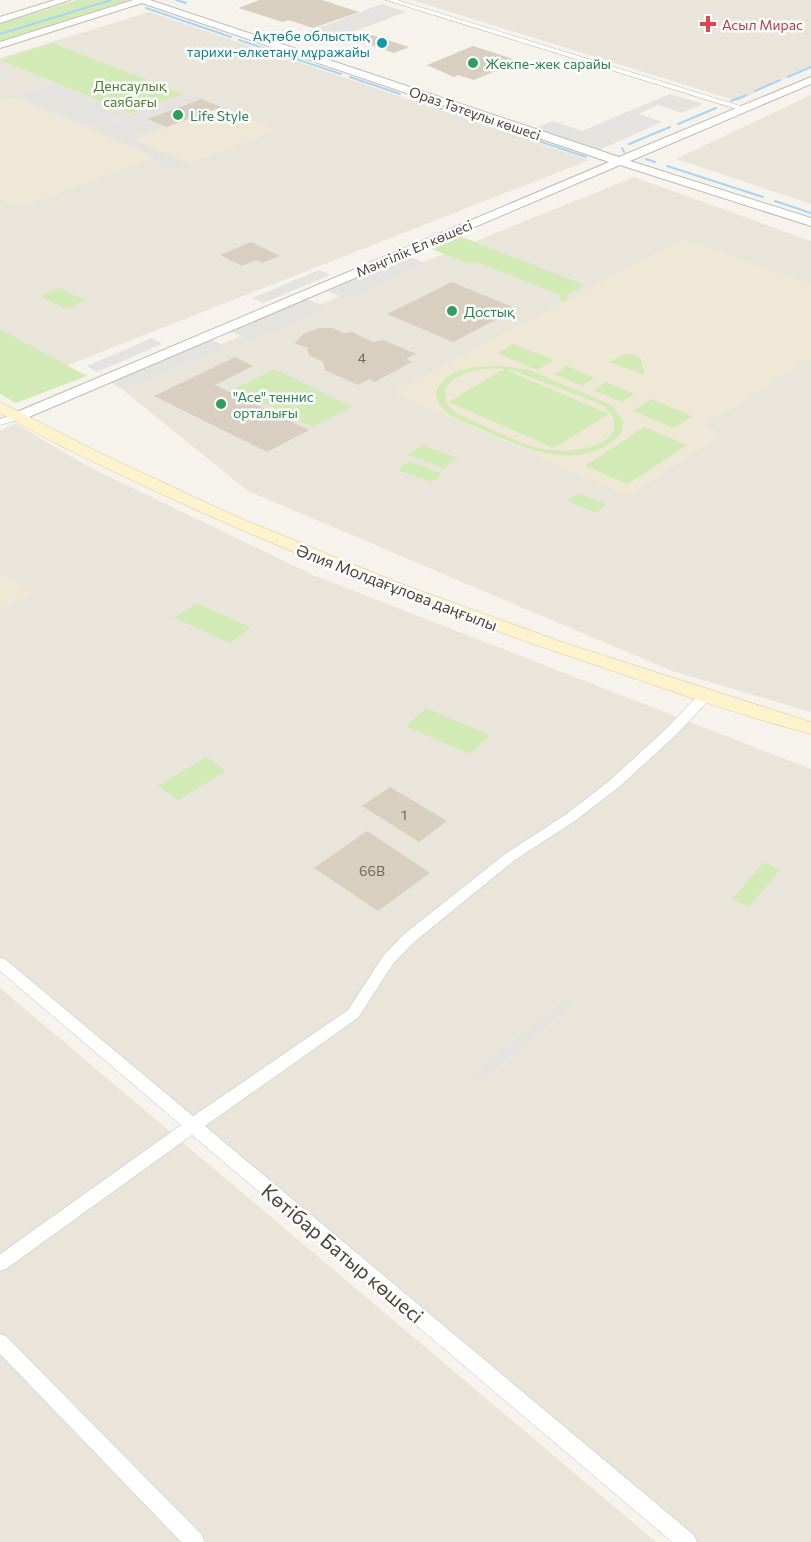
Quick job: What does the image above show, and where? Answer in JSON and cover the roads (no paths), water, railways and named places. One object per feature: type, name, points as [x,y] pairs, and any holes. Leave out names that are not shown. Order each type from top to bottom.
[{"type":"main road","name":"Әлия Молдағұлова даңғылы","points":[[0,406],[17,417],[211,512],[344,569],[496,626],[705,696],[811,728]]},
{"type":"street","points":[[0,20],[64,0]]},
{"type":"street","points":[[0,45],[142,0]]},
{"type":"street","name":"Ораз Тәтеұлы көшесі","points":[[142,0],[584,150],[811,222]]},
{"type":"street","points":[[390,0],[743,108]]},
{"type":"street","name":"Мәңгілік Ел көшесі","points":[[17,417],[811,80]]},
{"type":"street","points":[[0,422],[17,417]]},
{"type":"street","points":[[0,1264],[353,1014],[388,960],[408,939],[510,857],[570,818],[614,784],[672,731],[705,696]]},
{"type":"street","name":"Көтібар Батыр көшесі","points":[[0,963],[687,1542]]},
{"type":"street","points":[[0,1342],[195,1542]]},
{"type":"waterway","points":[[0,34],[111,0]]},
{"type":"waterway","points":[[176,0],[186,3]]},
{"type":"waterway","points":[[146,8],[231,37]]},
{"type":"waterway","points":[[239,40],[341,74]]},
{"type":"waterway","points":[[788,77],[811,67]]},
{"type":"waterway","points":[[350,77],[400,94]]},
{"type":"waterway","points":[[755,91],[780,80]]},
{"type":"waterway","points":[[731,101],[747,95]]},
{"type":"waterway","points":[[414,99],[442,109]]},
{"type":"waterway","points":[[678,124],[716,108]]},
{"type":"waterway","points":[[452,112],[586,157]]},
{"type":"waterway","points":[[629,144],[670,127]]},
{"type":"waterway","points":[[622,148],[624,152]]},
{"type":"waterway","points":[[646,159],[655,162]]},
{"type":"waterway","points":[[667,166],[763,197]]},
{"type":"waterway","points":[[775,201],[811,213]]},
{"type":"place","name":"Асыл Мирас","points":[[708,24]]},
{"type":"place","name":"Ақтөбе облыстық тарихи-өлкетану мұражайы","points":[[382,43]]},
{"type":"place","name":"Жекпе-жек сарайы","points":[[473,63]]},
{"type":"place","name":"Life Style","points":[[178,115]]},
{"type":"place","name":"Достық","points":[[452,311]]},
{"type":"place","name":"\"Ace\" теннис орталығы","points":[[221,404]]},
{"type":"park label","name":"Денсаулық саябағы","points":[[130,94]]}]
